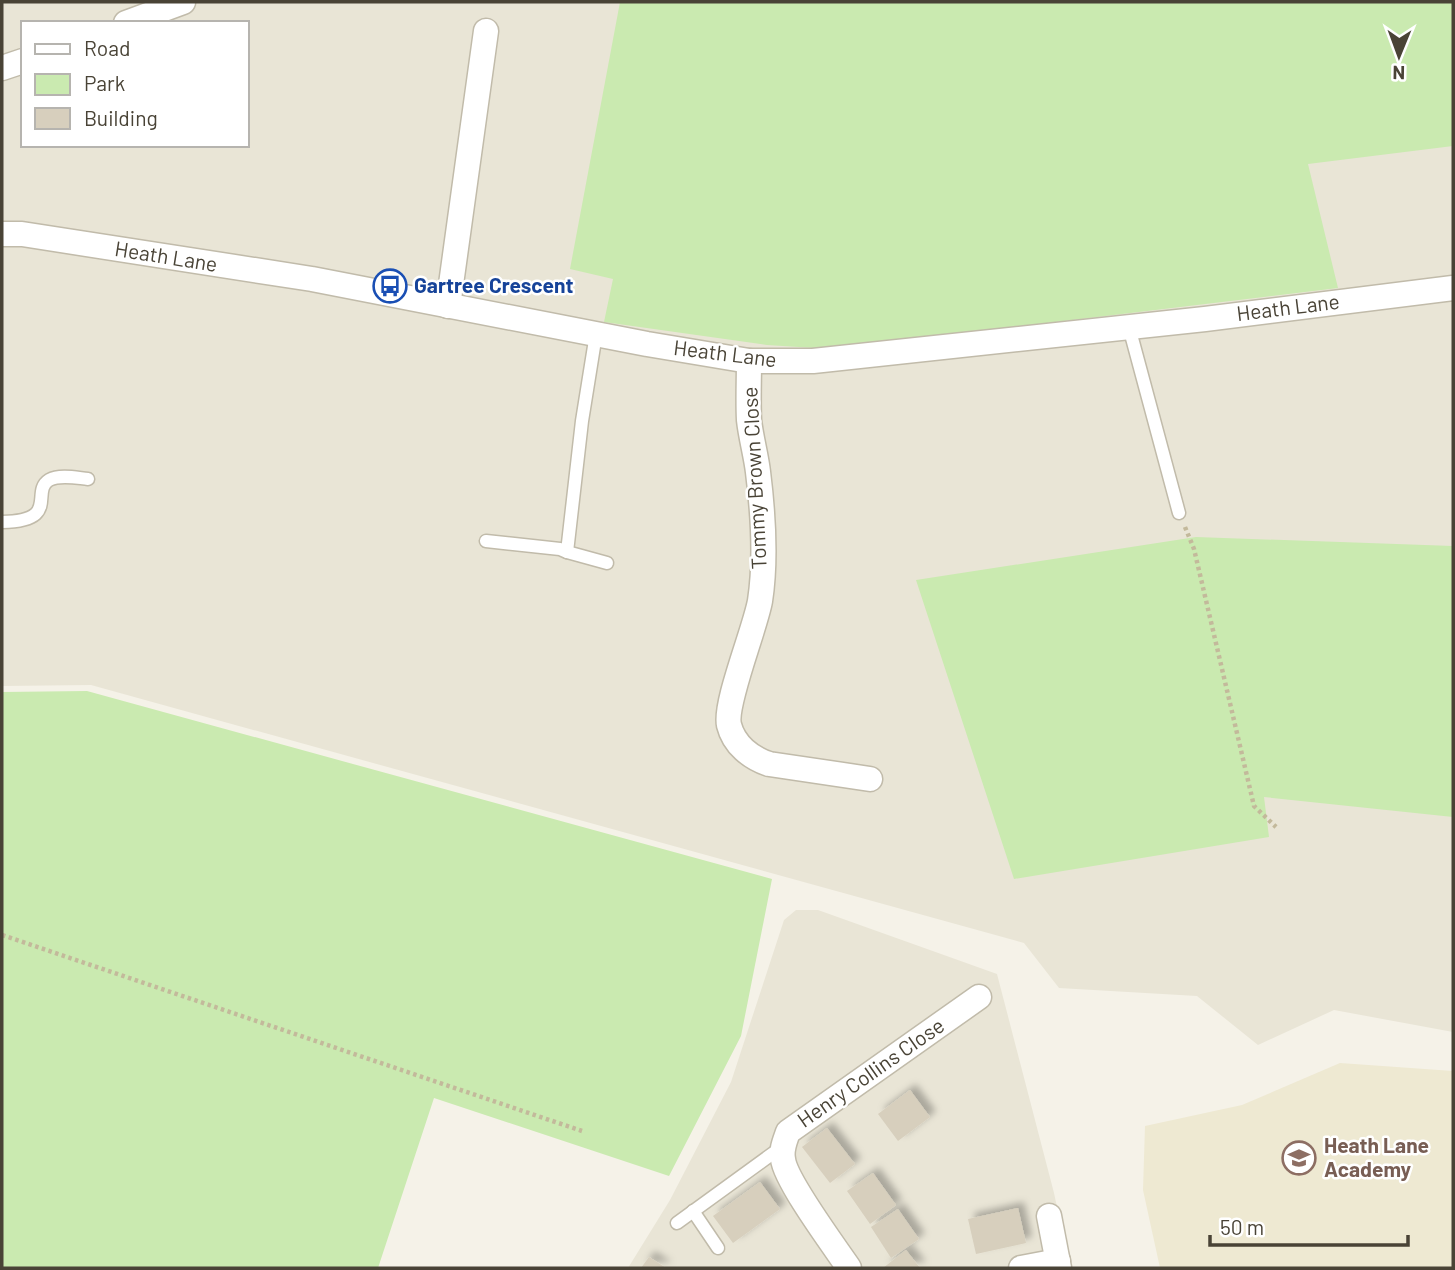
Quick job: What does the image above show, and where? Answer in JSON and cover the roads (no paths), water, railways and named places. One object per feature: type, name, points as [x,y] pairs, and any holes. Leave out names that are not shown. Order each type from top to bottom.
[{"type":"street","points":[[131,21],[183,2]]},
{"type":"street","points":[[449,306],[486,31]]},
{"type":"street","points":[[2,68],[21,62]]},
{"type":"street","name":"Heath Lane","points":[[2,234],[22,234],[312,279],[749,361],[813,361],[1453,288]]},
{"type":"street","name":"Tommy Brown Close","points":[[749,361],[749,420],[758,471],[761,520],[761,584],[752,633],[729,709],[729,726],[739,745],[756,760],[870,779]]},
{"type":"street","name":"Henry Collins Close","points":[[849,1268],[790,1178],[783,1160],[783,1146],[788,1132],[979,997]]},
{"type":"street","points":[[1021,1268],[1058,1265],[1049,1216]]},
{"type":"lane","points":[[1129,327],[1179,513]]},
{"type":"lane","points":[[567,552],[582,421],[596,334]]},
{"type":"lane","points":[[2,522],[17,522],[36,514],[41,507],[44,486],[48,481],[65,477],[88,478]]},
{"type":"lane","points":[[486,541],[560,549],[607,563]]},
{"type":"lane","points":[[677,1223],[783,1146]]},
{"type":"lane","points":[[693,1211],[718,1248]]},
{"type":"place","name":"Gartree Crescent","points":[[390,286]]},
{"type":"place","name":"Heath Lane Academy","points":[[1299,1158]]}]
